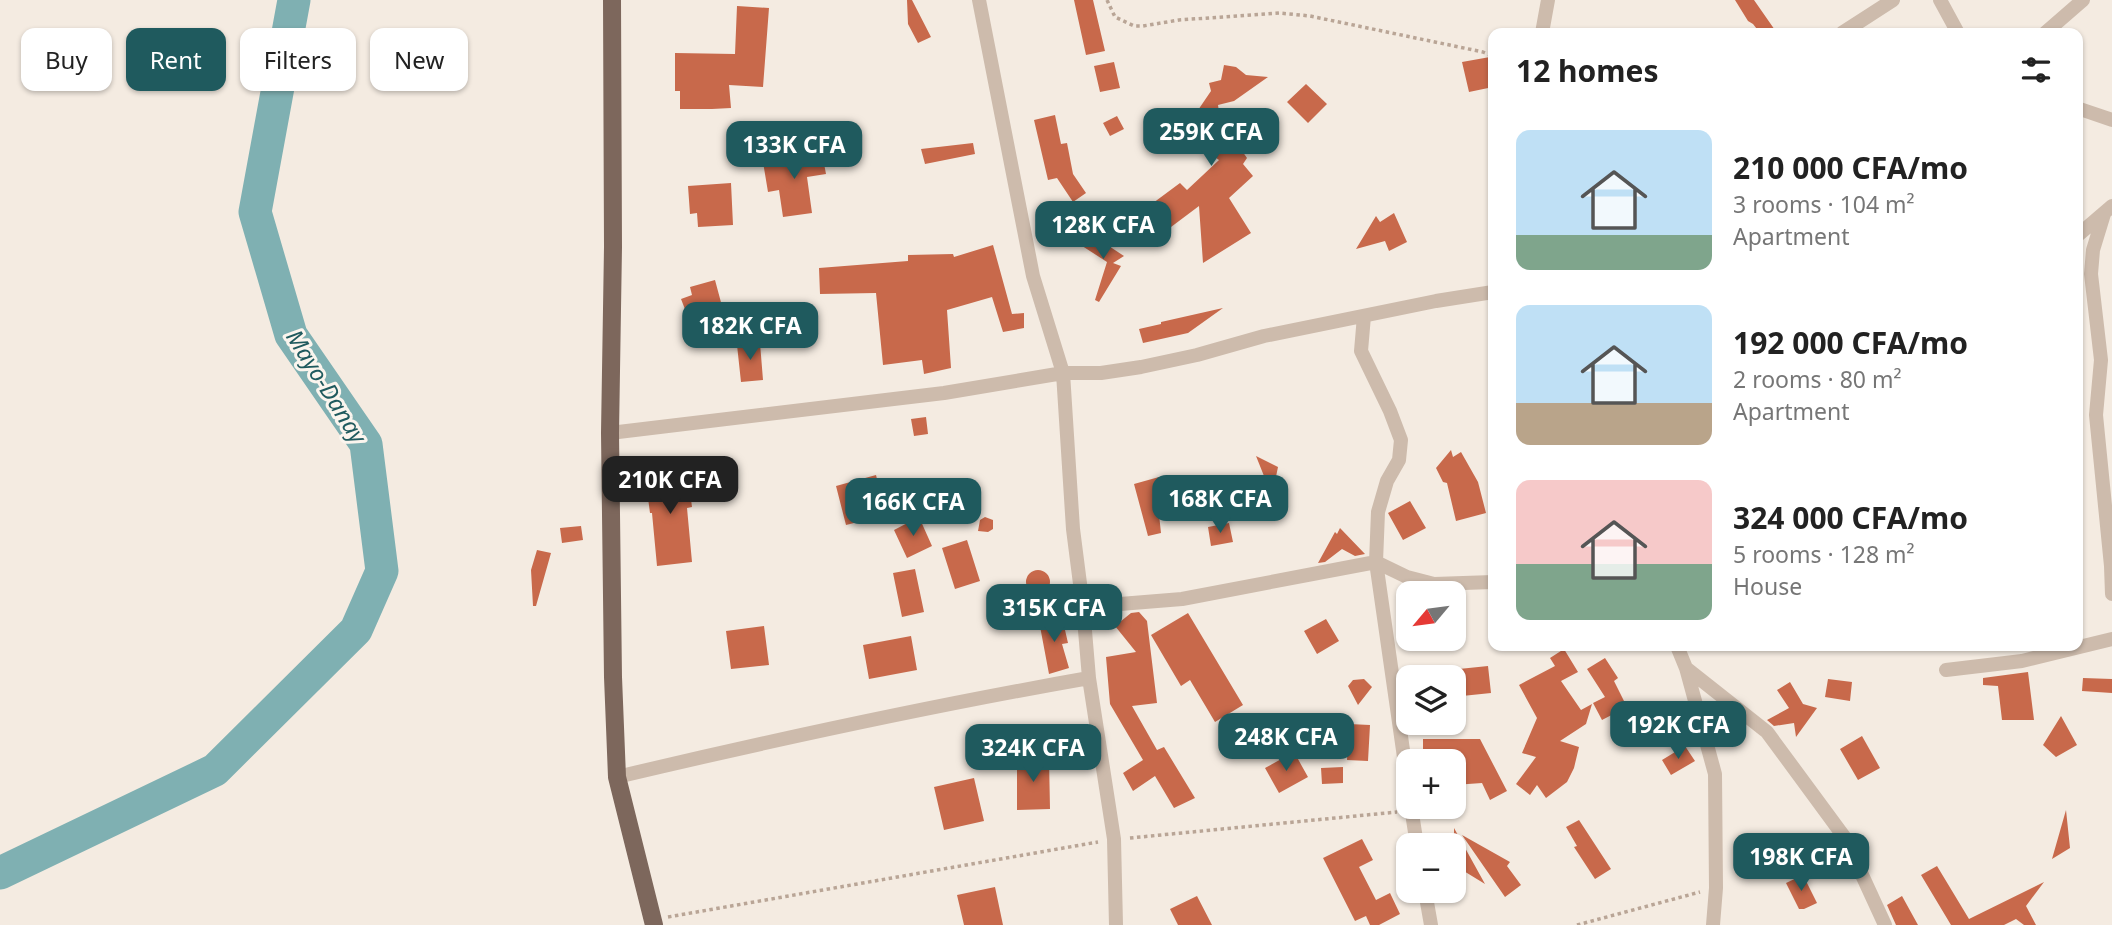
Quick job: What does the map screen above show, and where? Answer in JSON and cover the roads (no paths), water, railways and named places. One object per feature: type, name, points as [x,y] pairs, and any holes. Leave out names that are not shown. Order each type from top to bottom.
[{"type":"main road","points":[[612,0],[612,677],[617,777],[653,922]]},
{"type":"street","points":[[979,0],[1033,276],[1063,373],[1073,529],[1089,678],[1114,839],[1116,925]]},
{"type":"street","points":[[1543,28],[1548,0]]},
{"type":"street","points":[[1850,28],[1893,0]]},
{"type":"street","points":[[1940,0],[1955,28]]},
{"type":"street","points":[[2051,28],[2083,0]]},
{"type":"street","points":[[2083,110],[2112,120]]},
{"type":"street","points":[[2083,231],[2108,210]]},
{"type":"street","points":[[2108,210],[2094,250],[2091,274],[2101,360],[2096,415],[2112,594]]},
{"type":"street","points":[[610,433],[944,393],[1063,373],[1101,373],[1141,368],[1264,336],[1488,293]]},
{"type":"street","points":[[1364,316],[1361,351],[1401,440],[1399,460],[1387,481],[1378,512],[1376,562],[1403,749]]},
{"type":"street","points":[[1083,607],[1182,599],[1376,562],[1408,577],[1434,584],[1488,582]]},
{"type":"street","points":[[2083,646],[2112,639]]},
{"type":"street","points":[[1679,651],[1686,667],[1715,774],[1716,888],[1713,925]]},
{"type":"street","points":[[1945,670],[2022,661],[2063,651]]},
{"type":"street","points":[[1686,667],[1767,732],[1845,838],[1885,925]]},
{"type":"street","points":[[617,777],[800,734],[968,699],[1089,678]]},
{"type":"street","points":[[1427,903],[1431,925]]},
{"type":"waterway","name":"Mayo-Danay","points":[[0,873],[215,770],[356,630],[382,571],[366,444],[291,335],[255,212],[294,0]]}]
